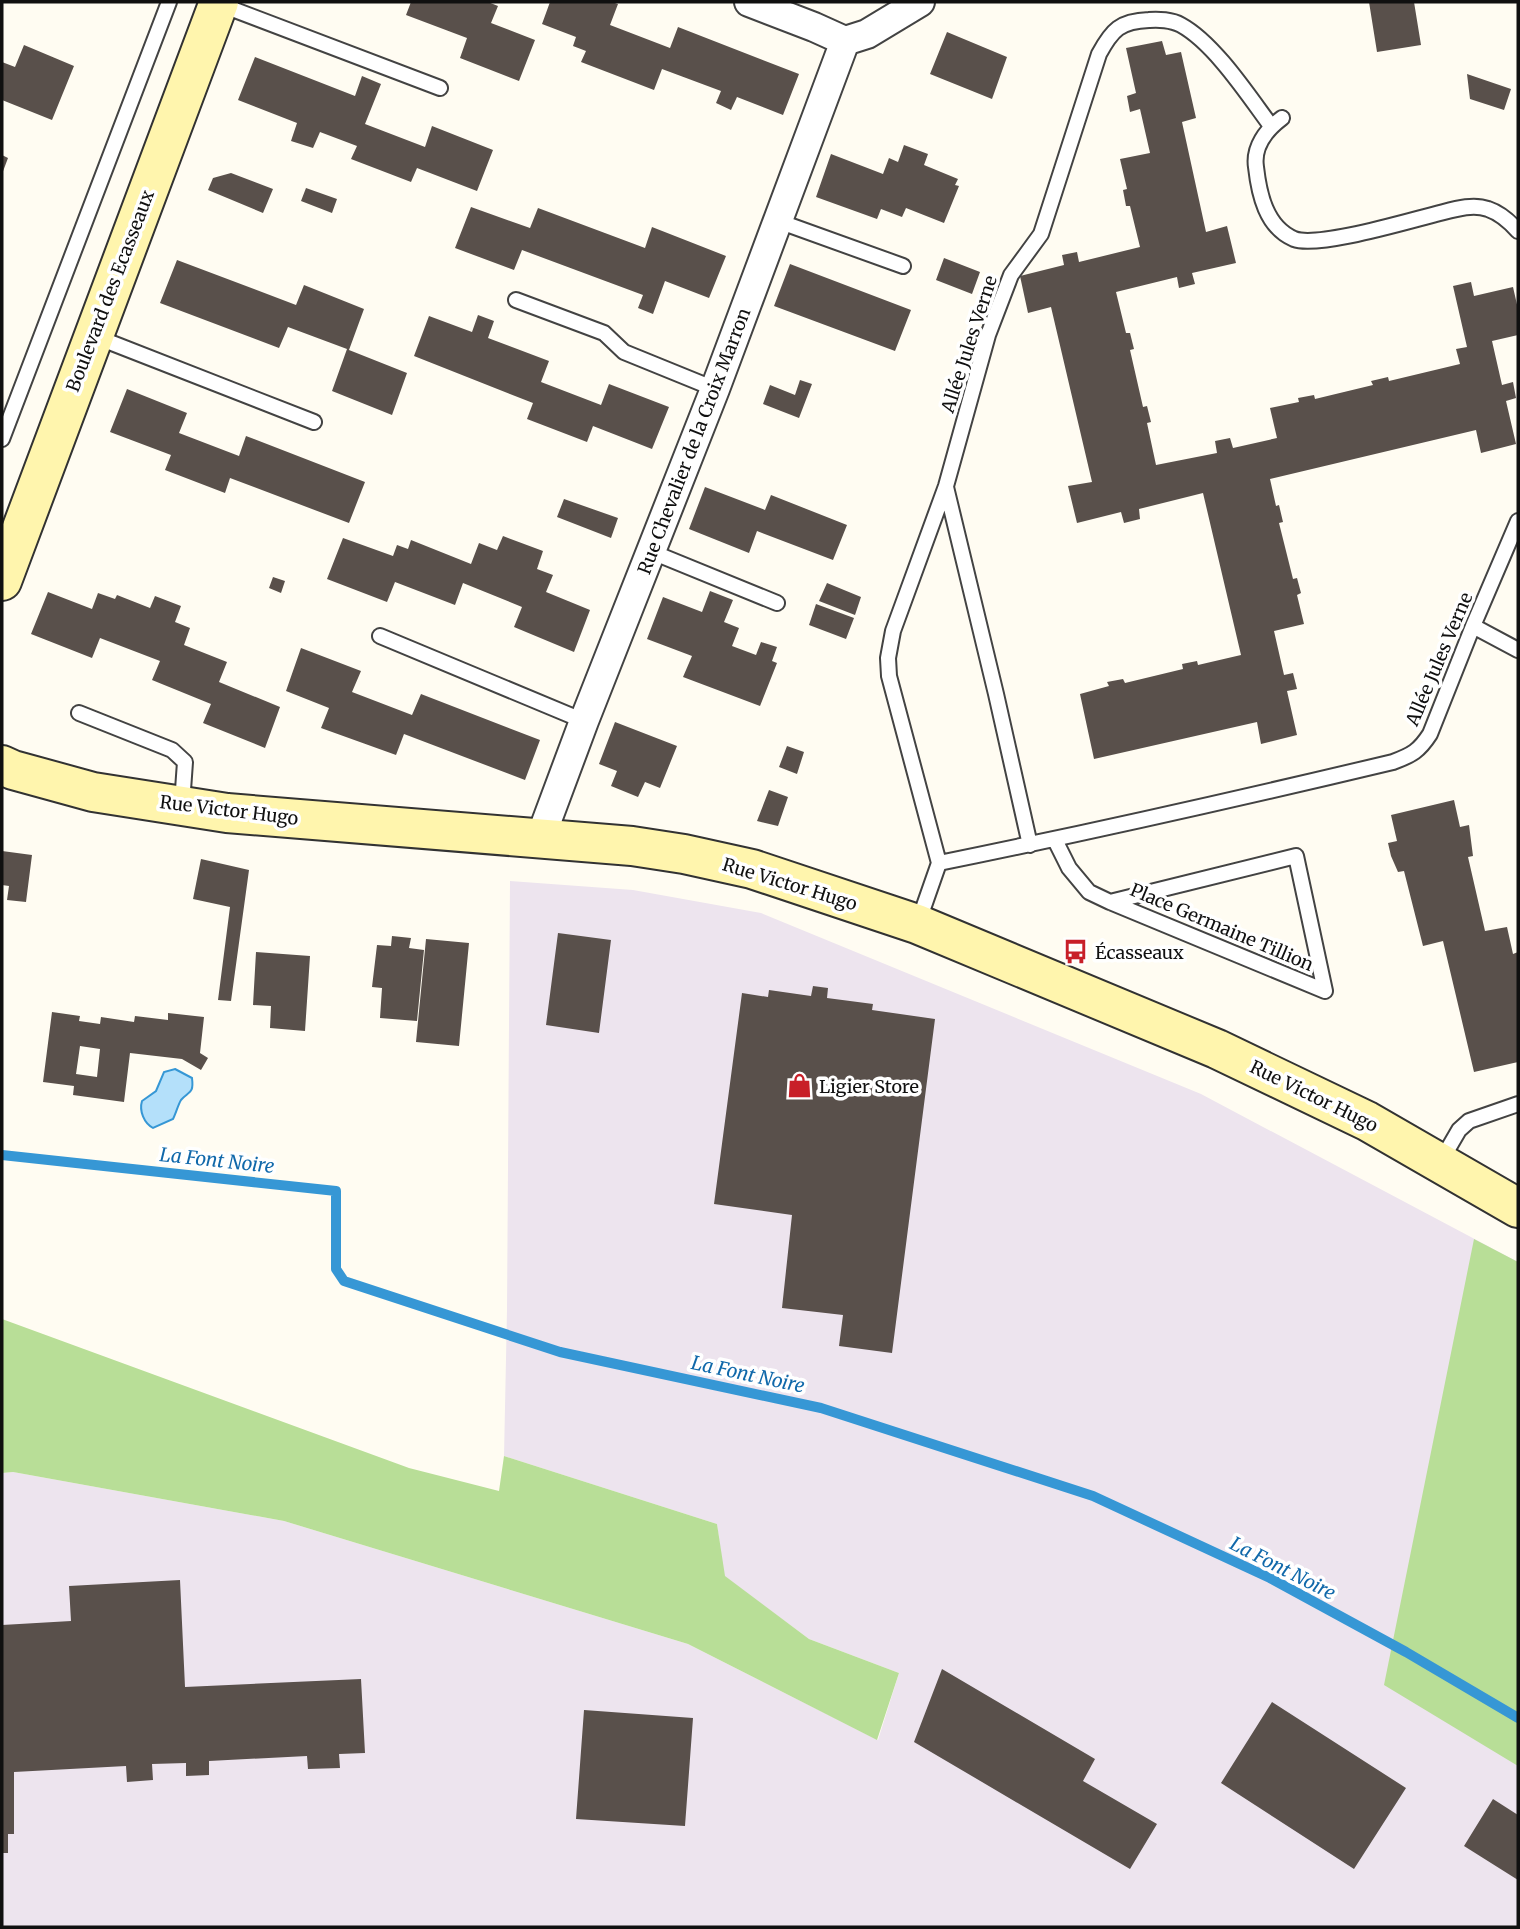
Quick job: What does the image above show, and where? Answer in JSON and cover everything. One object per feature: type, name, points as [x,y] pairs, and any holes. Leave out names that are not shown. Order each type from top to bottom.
[{"type":"street","points":[[749,2],[845,41],[867,34],[920,2]]},
{"type":"street","name":"Boulevard des Ecasseaux","points":[[2,581],[219,3]]},
{"type":"street","name":"Rue Chevalier de la Croix Marron","points":[[540,839],[715,389],[845,41]]},
{"type":"street","name":"Rue Victor Hugo","points":[[2,765],[93,792],[227,813],[632,846],[752,869],[917,924],[1217,1049],[1367,1121],[1518,1208]]},
{"type":"lane","points":[[2,439],[169,2]]},
{"type":"lane","points":[[219,3],[440,88]]},
{"type":"lane","name":"Allée Jules Verne","points":[[1030,845],[946,486],[988,335],[1011,275],[1041,234],[1099,54],[1109,36],[1123,24],[1156,20],[1178,23],[1199,37],[1276,122],[1257,146],[1255,164],[1265,211],[1276,226],[1294,239],[1314,242],[1466,207],[1488,208],[1506,218],[1518,231]]},
{"type":"lane","points":[[778,221],[903,266]]},
{"type":"lane","points":[[516,300],[604,333],[624,352],[715,389]]},
{"type":"lane","points":[[93,336],[314,422]]},
{"type":"lane","points":[[917,924],[939,863],[889,677],[888,657],[893,631],[946,486]]},
{"type":"lane","name":"Allée Jules Verne","points":[[939,863],[1055,840],[1410,756],[1421,748],[1430,734],[1518,521]]},
{"type":"lane","points":[[652,552],[777,603]]},
{"type":"lane","points":[[1473,626],[1518,650]]},
{"type":"lane","points":[[380,636],[584,721]]},
{"type":"lane","points":[[79,713],[172,750],[185,762],[181,805]]},
{"type":"lane","name":"Place Germaine Tillion","points":[[1055,840],[1069,868],[1089,892],[1110,902],[1325,991],[1296,856],[1110,902]]},
{"type":"lane","points":[[1440,1162],[1459,1130],[1469,1121],[1518,1104]]},
{"type":"shaded area","points":[[510,881],[633,890],[761,913],[1201,1094],[1518,1262],[1518,1927],[2,1927],[2,1473],[13,1472],[284,1521],[688,1644],[878,1740],[899,1673],[809,1639],[724,1576],[717,1524],[504,1456]]},
{"type":"green space","points":[[1474,1239],[1518,1262],[1518,1766],[1384,1685]]},
{"type":"green space","points":[[2,1319],[409,1468],[499,1491],[504,1456],[717,1524],[725,1576],[809,1639],[899,1673],[877,1740],[688,1644],[284,1521],[13,1472],[2,1473]]},
{"type":"water","points":[[175,1069],[192,1078],[192,1090],[181,1100],[173,1119],[153,1128],[143,1116],[142,1101],[156,1091],[164,1072]]},
{"type":"building","points":[[411,2],[488,2],[498,6],[491,23],[535,40],[519,81],[460,58],[467,38],[406,15]]},
{"type":"building","points":[[550,2],[612,2],[618,4],[610,25],[670,48],[678,27],[799,74],[783,115],[737,97],[731,110],[716,103],[721,91],[662,69],[654,90],[581,62],[586,51],[573,46],[576,37],[542,24]]},
{"type":"building","points":[[1369,2],[1414,2],[1421,45],[1377,52]]},
{"type":"building","points":[[947,32],[1007,57],[992,99],[930,74]]},
{"type":"building","points":[[1162,41],[1166,55],[1181,52],[1196,118],[1182,122],[1206,232],[1227,226],[1236,263],[1192,273],[1195,284],[1179,288],[1177,277],[1116,292],[1126,333],[1130,333],[1134,349],[1130,350],[1143,407],[1147,406],[1151,422],[1147,423],[1156,465],[1217,453],[1215,441],[1230,438],[1233,448],[1277,438],[1270,408],[1299,402],[1298,398],[1314,395],[1315,399],[1373,385],[1371,381],[1388,377],[1389,381],[1460,364],[1456,349],[1467,347],[1453,286],[1471,282],[1474,296],[1513,287],[1518,309],[1518,335],[1492,341],[1502,385],[1513,382],[1516,398],[1506,401],[1516,444],[1481,453],[1476,430],[1270,479],[1283,522],[1279,523],[1293,579],[1297,578],[1301,593],[1297,595],[1304,624],[1274,631],[1284,675],[1293,673],[1297,689],[1287,691],[1297,735],[1261,744],[1257,722],[1094,759],[1080,694],[1109,686],[1107,682],[1123,679],[1125,683],[1183,669],[1182,664],[1197,661],[1198,665],[1241,655],[1203,493],[1139,509],[1140,519],[1124,523],[1121,512],[1077,523],[1068,486],[1092,482],[1051,307],[1028,313],[1020,276],[1064,265],[1062,255],[1077,252],[1079,262],[1140,247],[1130,206],[1126,206],[1123,190],[1127,189],[1120,159],[1150,153],[1140,109],[1130,112],[1127,96],[1136,93],[1126,48]]},
{"type":"building","points":[[24,45],[74,66],[52,120],[2,100],[2,62],[15,67]]},
{"type":"building","points":[[255,57],[355,96],[362,76],[381,84],[365,124],[425,147],[432,126],[493,150],[477,191],[417,168],[411,182],[351,159],[357,146],[320,132],[313,148],[291,141],[297,123],[238,100]]},
{"type":"building","points":[[1467,74],[1511,89],[1504,110],[1470,99]]},
{"type":"building","points":[[904,145],[928,154],[924,165],[958,179],[955,185],[959,186],[944,223],[906,208],[902,217],[881,209],[877,219],[816,197],[831,154],[883,174],[889,158],[898,162]]},
{"type":"building","points":[[2,155],[8,158],[2,174]]},
{"type":"building","points":[[231,173],[273,189],[263,213],[208,190],[213,178]]},
{"type":"building","points":[[306,188],[337,199],[332,213],[301,201]]},
{"type":"building","points":[[471,207],[530,228],[538,208],[645,248],[652,227],[726,256],[709,298],[665,281],[653,314],[638,308],[643,295],[522,250],[514,270],[455,248]]},
{"type":"building","points":[[944,258],[980,272],[972,294],[936,280]]},
{"type":"building","points":[[177,260],[296,305],[304,285],[364,309],[349,350],[407,373],[392,415],[332,391],[347,349],[288,327],[279,348],[160,303]]},
{"type":"building","points":[[790,264],[911,310],[895,351],[774,306]]},
{"type":"building","points":[[478,315],[494,321],[488,338],[549,361],[541,382],[601,405],[609,384],[669,407],[652,449],[593,426],[587,442],[527,419],[533,403],[414,356],[429,316],[472,332]]},
{"type":"building","points":[[800,380],[812,384],[799,418],[763,404],[770,385],[795,395]]},
{"type":"building","points":[[127,389],[187,413],[179,433],[239,456],[246,436],[365,482],[349,523],[230,478],[225,493],[165,470],[171,455],[110,432]]},
{"type":"building","points":[[705,487],[765,510],[771,495],[847,525],[833,560],[757,531],[749,553],[689,529]]},
{"type":"building","points":[[564,499],[618,518],[611,538],[557,517]]},
{"type":"building","points":[[503,536],[543,551],[537,569],[553,575],[546,592],[590,610],[574,652],[514,627],[522,607],[463,583],[455,605],[395,582],[387,602],[327,579],[343,538],[393,556],[397,545],[408,549],[411,540],[471,564],[479,543],[497,550]]},
{"type":"building","points":[[273,577],[285,581],[281,593],[269,588]]},
{"type":"building","points":[[827,583],[861,597],[855,615],[819,601]]},
{"type":"building","points":[[710,591],[733,600],[724,622],[739,628],[732,646],[756,655],[761,642],[777,647],[772,661],[777,663],[760,706],[683,677],[692,656],[647,639],[663,597],[702,612]]},
{"type":"building","points":[[48,592],[92,609],[98,593],[115,599],[117,595],[150,608],[155,596],[181,606],[175,622],[190,628],[184,645],[227,662],[219,682],[280,707],[265,748],[203,723],[211,704],[152,680],[160,661],[100,638],[92,658],[31,634]]},
{"type":"building","points":[[816,604],[854,618],[846,639],[809,625]]},
{"type":"building","points":[[301,648],[361,671],[352,692],[412,715],[421,694],[540,740],[525,780],[404,734],[396,755],[321,728],[329,708],[286,691]]},
{"type":"building","points":[[615,722],[677,746],[660,788],[645,782],[638,797],[611,786],[617,771],[599,764]]},
{"type":"building","points":[[787,746],[804,752],[797,774],[779,767]]},
{"type":"building","points":[[769,790],[788,797],[778,826],[757,821]]},
{"type":"building","points":[[1454,800],[1460,827],[1469,825],[1473,856],[1468,857],[1485,931],[1507,927],[1513,954],[1518,952],[1518,1062],[1474,1072],[1443,941],[1423,946],[1404,871],[1398,872],[1388,843],[1397,841],[1391,815]]},
{"type":"building","points":[[2,851],[32,855],[26,902],[7,900],[9,886],[2,885]]},
{"type":"building","points":[[201,859],[249,870],[231,1001],[218,1000],[230,907],[193,899]]},
{"type":"building","points":[[558,933],[611,940],[599,1033],[546,1025]]},
{"type":"building","points":[[392,936],[411,938],[409,948],[424,950],[417,1021],[380,1018],[382,988],[372,987],[377,945],[391,946]]},
{"type":"building","points":[[426,939],[469,943],[459,1046],[416,1042]]},
{"type":"building","points":[[256,952],[310,956],[305,1031],[270,1028],[271,1006],[253,1005]]},
{"type":"building","points":[[813,986],[828,988],[827,998],[873,1004],[872,1010],[935,1019],[892,1353],[839,1346],[843,1315],[782,1308],[792,1215],[714,1204],[742,993],[768,997],[769,990],[811,996]]},
{"type":"building","points":[[52,1012],[80,1016],[79,1021],[100,1024],[101,1017],[134,1022],[135,1016],[168,1020],[168,1013],[204,1017],[200,1053],[208,1058],[201,1070],[182,1059],[130,1053],[124,1102],[73,1095],[74,1086],[43,1082]],"holes":[[[80,1046],[100,1049],[97,1077],[76,1074]]]},
{"type":"building","points":[[180,1580],[185,1687],[361,1679],[365,1753],[339,1754],[340,1768],[308,1769],[307,1756],[209,1761],[209,1775],[186,1776],[186,1763],[152,1764],[153,1780],[127,1782],[126,1766],[14,1772],[14,1834],[8,1834],[8,1853],[2,1853],[2,1625],[71,1621],[69,1586]]},
{"type":"building","points":[[942,1669],[1095,1759],[1083,1781],[1157,1824],[1130,1869],[914,1742]]},
{"type":"building","points":[[1272,1702],[1406,1788],[1354,1869],[1221,1783]]},
{"type":"building","points":[[584,1710],[693,1718],[685,1826],[576,1819]]},
{"type":"building","points":[[1493,1799],[1518,1815],[1518,1880],[1464,1846]]},
{"type":"waterway","name":"La Font Noire","points":[[2,1155],[336,1191],[336,1269],[344,1281],[560,1352],[821,1408],[1093,1496],[1270,1578],[1406,1652],[1518,1718]]},
{"type":"place","name":"Écasseaux","points":[[1075,952]]},
{"type":"place","name":"Ligier Store","points":[[799,1086]]}]
